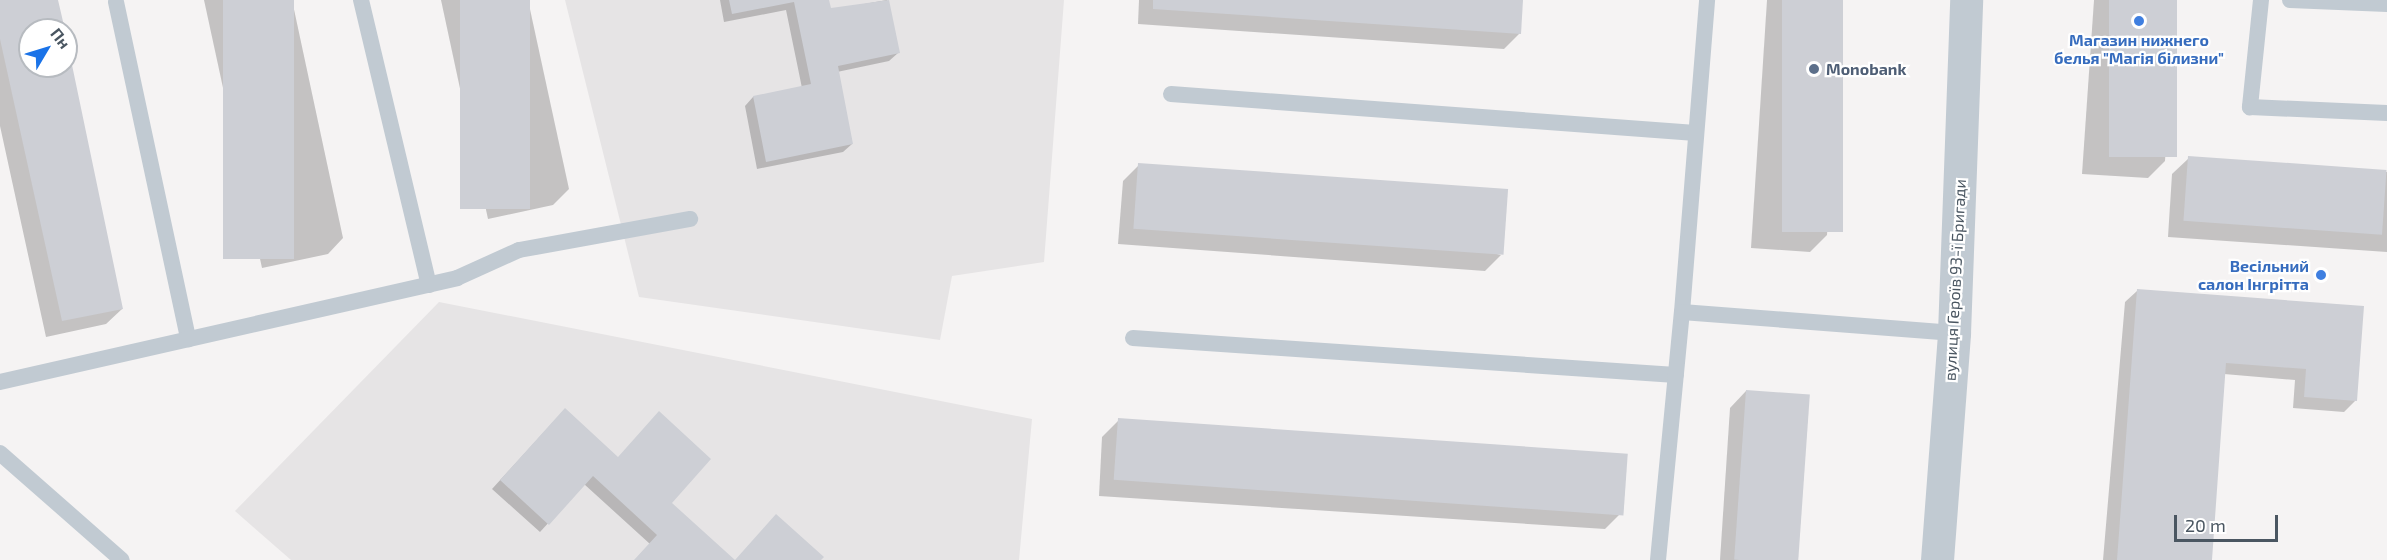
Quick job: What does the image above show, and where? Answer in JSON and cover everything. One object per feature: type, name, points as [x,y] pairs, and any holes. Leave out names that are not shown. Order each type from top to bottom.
[{"type":"street","name":"вулиця Героїв 93-ї Бригади","points":[[1937,560],[1954,333],[1966,0]]},
{"type":"lane","points":[[361,0],[429,285]]},
{"type":"lane","points":[[1658,560],[1682,312],[1707,0]]},
{"type":"lane","points":[[2261,0],[2250,107],[2387,113]]},
{"type":"lane","points":[[2290,0],[2387,4]]},
{"type":"lane","points":[[116,2],[188,339]]},
{"type":"lane","points":[[1171,94],[1696,133]]},
{"type":"lane","points":[[0,382],[457,278],[519,250],[690,219]]},
{"type":"lane","points":[[1682,312],[1954,333]]},
{"type":"lane","points":[[1133,338],[1676,375]]},
{"type":"lane","points":[[0,453],[122,560]]},
{"type":"shaded area","points":[[565,0],[1064,0],[1044,262],[952,276],[940,340],[639,297]]},
{"type":"shaded area","points":[[439,302],[1032,419],[1019,560],[291,560],[235,511]]},
{"type":"building","points":[[0,0],[58,0],[62,18],[18,18],[18,78],[75,78],[123,309],[62,321],[0,39]]},
{"type":"building","points":[[223,0],[294,0],[294,259],[223,259]]},
{"type":"building","points":[[460,0],[530,0],[530,209],[460,209]]},
{"type":"building","points":[[729,0],[829,0],[831,8],[889,0],[900,53],[838,66],[853,144],[766,162],[753,96],[811,84],[794,2],[732,14]]},
{"type":"building","points":[[1153,0],[1523,0],[1521,34],[1153,9]]},
{"type":"building","points":[[1782,0],[1843,0],[1843,232],[1782,232]]},
{"type":"building","points":[[2109,0],[2177,0],[2177,157],[2109,157]]},
{"type":"building","points":[[2188,156],[2387,170],[2382,235],[2183,221]]},
{"type":"building","points":[[1138,163],[1508,189],[1503,255],[1133,229]]},
{"type":"building","points":[[2137,289],[2364,306],[2357,401],[2304,397],[2306,369],[2226,363],[2212,560],[2117,560]]},
{"type":"building","points":[[1746,390],[1810,394],[1798,560],[1734,560]]},
{"type":"building","points":[[565,408],[618,457],[659,411],[711,459],[672,503],[735,560],[634,560],[657,535],[593,476],[549,525],[500,480]]},
{"type":"building","points":[[1118,418],[1628,454],[1623,515],[1114,480]]},
{"type":"building","points":[[776,514],[824,557],[821,560],[735,560]]},
{"type":"place","name":"Магазин нижнего белья \"Магія білизни\"","points":[[2139,21]]},
{"type":"place","name":"Monobank","points":[[1814,69]]},
{"type":"place","name":"Весільний салон Інгрітта","points":[[2321,275]]}]
